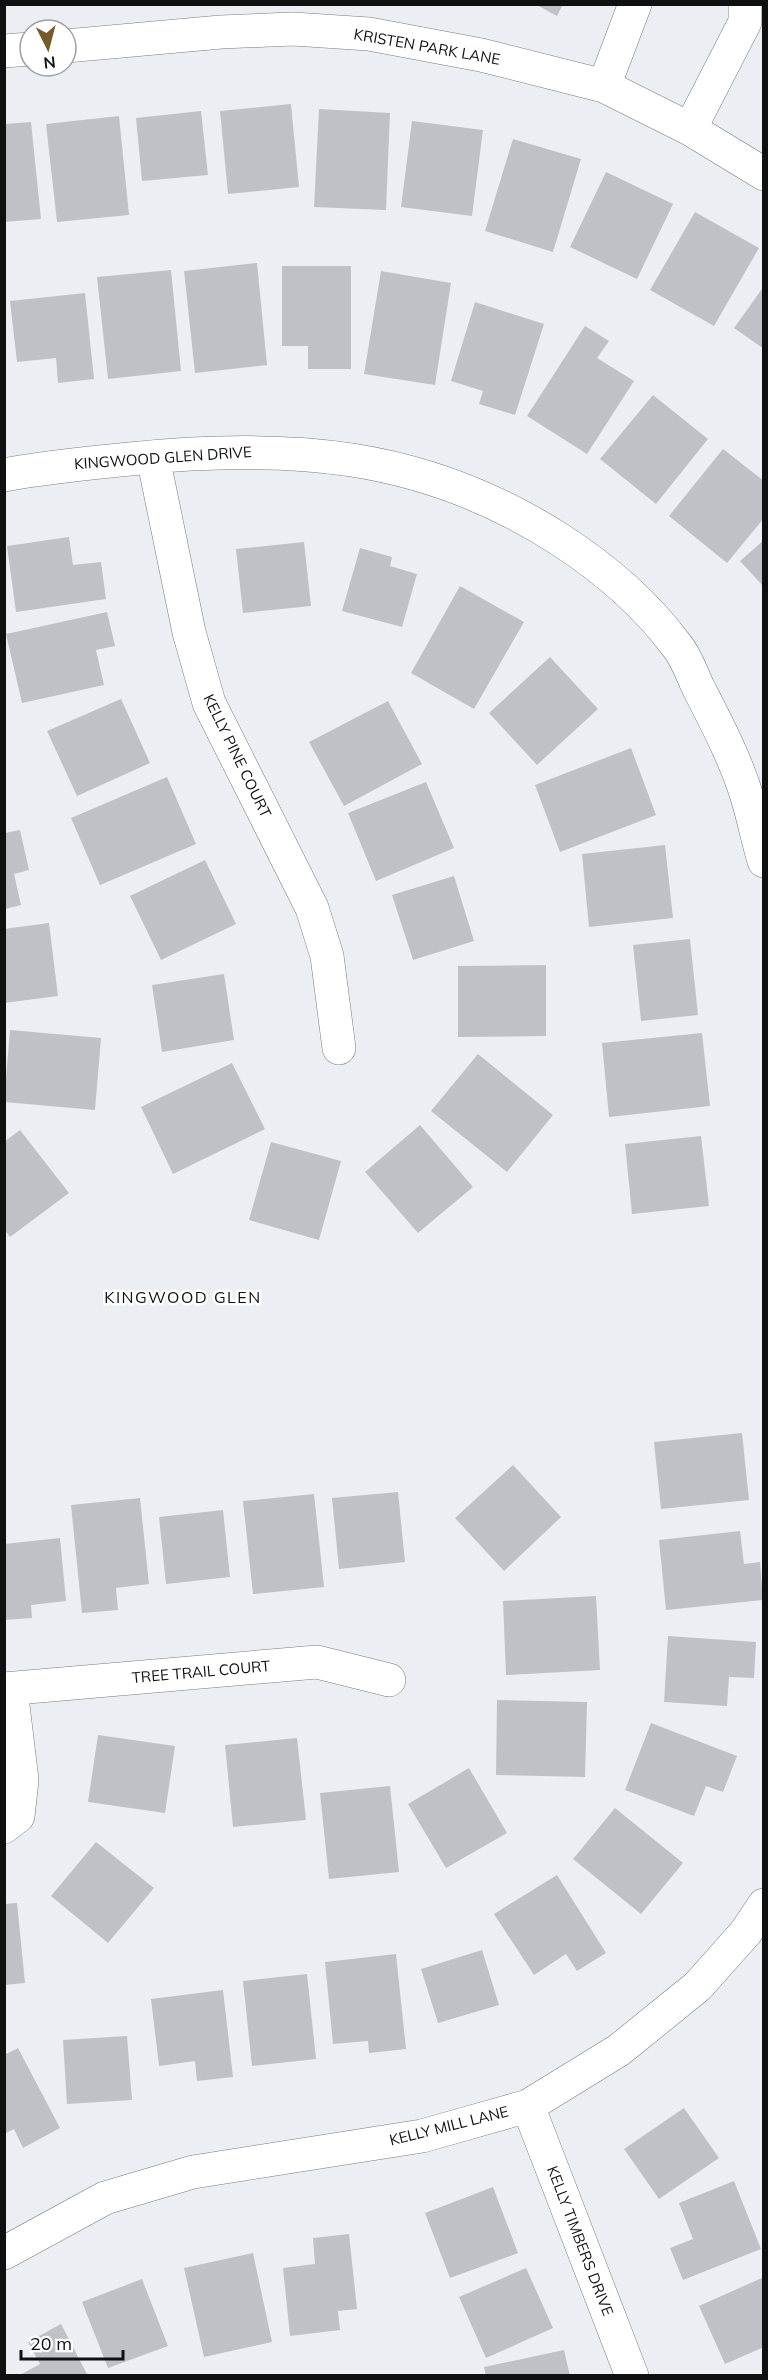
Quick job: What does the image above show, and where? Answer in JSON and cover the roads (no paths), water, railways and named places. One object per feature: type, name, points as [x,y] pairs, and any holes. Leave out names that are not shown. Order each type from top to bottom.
[{"type":"street","points":[[604,86],[635,4]]},
{"type":"street","points":[[690,129],[745,22],[745,4]]},
{"type":"street","name":"KRISTEN PARK LANE","points":[[78,45],[281,30],[369,34],[481,55],[604,86],[690,129],[764,174]]},
{"type":"street","name":"KINGWOOD GLEN DRIVE","points":[[4,475],[44,468],[153,457],[234,451],[299,453],[377,463],[460,488],[521,514],[583,554],[640,602],[679,647],[713,716],[747,798],[764,861]]},
{"type":"street","name":"KELLY PINE COURT","points":[[153,457],[189,632],[209,703],[312,908],[327,956],[339,1048]]},
{"type":"street","name":"TREE TRAIL COURT","points":[[4,1827],[18,1816],[22,1780],[8,1689],[317,1662],[389,1680]]},
{"type":"street","name":"KELLY MILL LANE","points":[[4,2253],[105,2198],[193,2172],[422,2136],[528,2106],[619,2050],[698,1986],[746,1932],[764,1905]]},
{"type":"street","name":"KELLY TIMBERS DRIVE","points":[[528,2106],[632,2376]]},
{"type":"district","name":"KINGWOOD GLEN","points":[[183,1297]]}]
